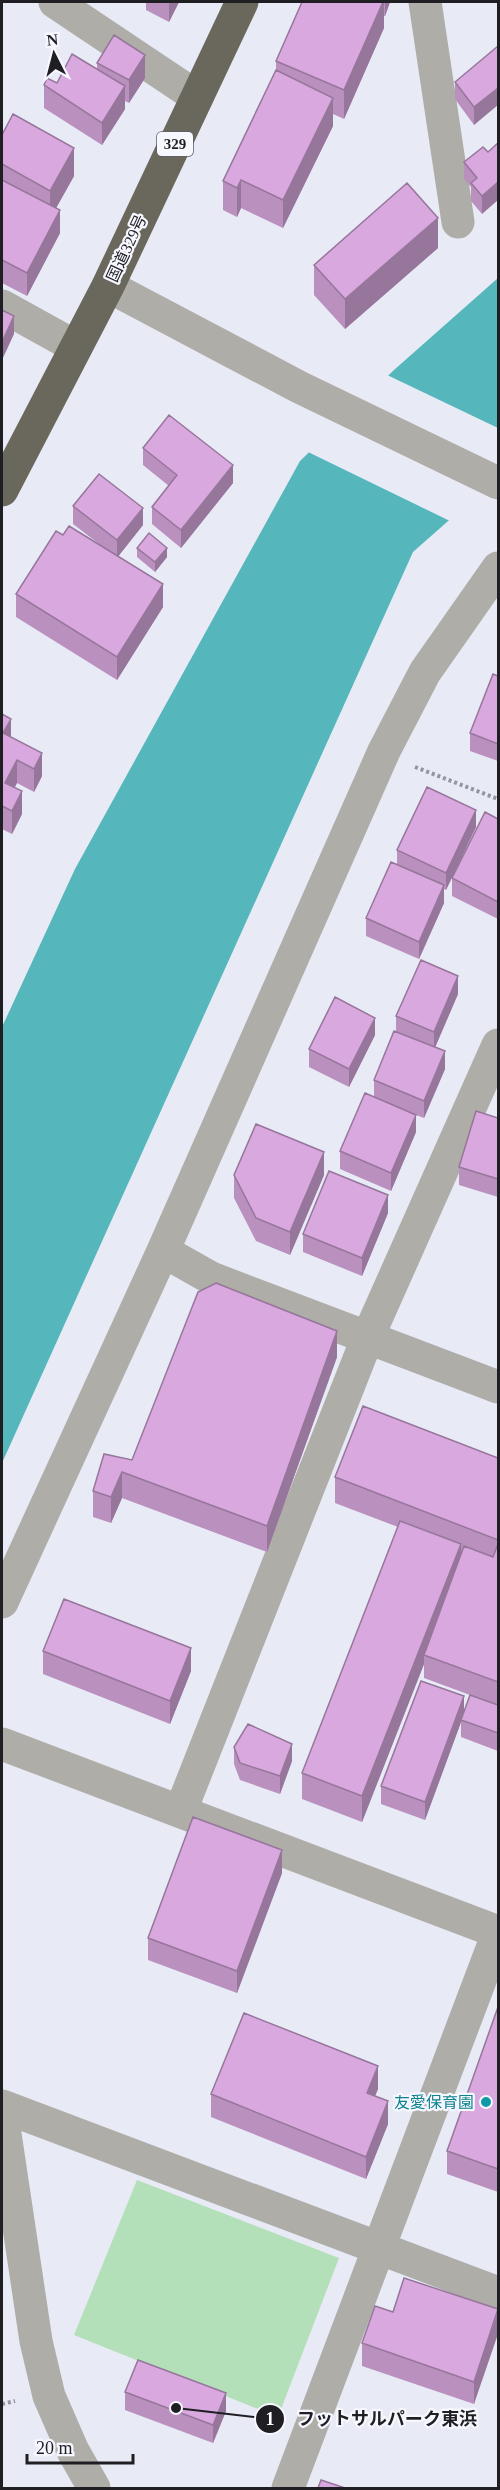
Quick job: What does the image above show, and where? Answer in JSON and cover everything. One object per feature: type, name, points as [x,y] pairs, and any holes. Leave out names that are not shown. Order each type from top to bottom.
[{"type":"highway","name":"国道329号","points":[[2,490],[108,286],[242,2]]},
{"type":"street","points":[[55,2],[197,97]]},
{"type":"street","points":[[425,2],[458,222]]},
{"type":"street","points":[[108,286],[299,387],[496,482]]},
{"type":"street","points":[[2,306],[76,347]]},
{"type":"street","points":[[2,1602],[164,1251],[384,751],[425,672],[498,568]]},
{"type":"street","points":[[182,1810],[367,1339],[496,1055]]},
{"type":"street","points":[[164,1251],[211,1278],[498,1387]]},
{"type":"street","points":[[2,1744],[182,1810],[498,1932],[288,2488]]},
{"type":"street","points":[[2,2106],[498,2293]]},
{"type":"street","points":[[2,2114],[36,2341],[49,2396],[73,2451],[94,2488]]},
{"type":"path","points":[[411,765],[498,799]]},
{"type":"path","points":[[2,2404],[16,2402]]},
{"type":"green space","points":[[137,2180],[339,2258],[278,2417],[74,2335]]},
{"type":"water","points":[[498,278],[498,477],[413,552],[2,1463],[2,1027],[75,869],[300,461],[394,370]]},
{"type":"pier","points":[[385,374],[498,428],[498,481],[452,522],[306,451]]},
{"type":"building","points":[[302,2],[383,2],[344,90],[276,61]]},
{"type":"building","points":[[114,35],[145,55],[129,80],[97,63]]},
{"type":"building","points":[[498,46],[498,88],[474,107],[455,82]]},
{"type":"building","points":[[72,54],[125,86],[102,123],[44,85],[47,78],[57,83]]},
{"type":"building","points":[[276,70],[333,98],[283,200],[241,180],[237,188],[223,181]]},
{"type":"building","points":[[13,114],[74,148],[50,191],[2,164],[2,135]]},
{"type":"building","points":[[498,143],[498,182],[482,196],[471,183],[477,178],[464,162],[483,147],[488,152]]},
{"type":"building","points":[[2,180],[60,210],[27,273],[2,260]]},
{"type":"building","points":[[407,183],[438,218],[345,299],[314,265]]},
{"type":"building","points":[[2,310],[14,316],[2,342]]},
{"type":"building","points":[[169,415],[233,465],[181,530],[152,507],[177,475],[143,448]]},
{"type":"building","points":[[99,474],[143,508],[117,540],[73,506]]},
{"type":"building","points":[[69,526],[163,584],[117,657],[16,594],[56,531],[63,535]]},
{"type":"building","points":[[149,533],[167,548],[155,562],[137,548]]},
{"type":"building","points":[[493,674],[498,676],[498,744],[470,733]]},
{"type":"building","points":[[2,714],[11,719],[3,733],[42,753],[34,769],[17,760],[5,783],[22,791],[12,811],[2,806]]},
{"type":"building","points":[[427,787],[476,810],[446,873],[397,850]]},
{"type":"building","points":[[485,812],[498,819],[498,902],[452,878]]},
{"type":"building","points":[[391,862],[444,885],[419,942],[366,918]]},
{"type":"building","points":[[421,960],[458,976],[434,1032],[396,1016]]},
{"type":"building","points":[[335,997],[375,1018],[349,1069],[309,1049]]},
{"type":"building","points":[[394,1031],[445,1051],[424,1101],[374,1080]]},
{"type":"building","points":[[365,1093],[416,1115],[391,1173],[340,1151]]},
{"type":"building","points":[[476,1111],[498,1118],[498,1179],[459,1167]]},
{"type":"building","points":[[256,1124],[324,1152],[290,1232],[256,1218],[234,1175]]},
{"type":"building","points":[[329,1171],[388,1195],[362,1258],[303,1234]]},
{"type":"building","points":[[216,1283],[337,1331],[267,1526],[122,1472],[111,1497],[93,1491],[104,1454],[132,1460],[198,1292]]},
{"type":"building","points":[[363,1406],[498,1458],[498,1540],[335,1477]]},
{"type":"building","points":[[400,1521],[461,1544],[362,1796],[302,1773]]},
{"type":"building","points":[[498,1544],[498,1682],[424,1655],[464,1546],[493,1557]]},
{"type":"building","points":[[64,1599],[191,1648],[170,1701],[43,1651]]},
{"type":"building","points":[[421,1681],[464,1696],[425,1802],[381,1786]]},
{"type":"building","points":[[470,1695],[498,1705],[498,1733],[461,1720]]},
{"type":"building","points":[[248,1724],[292,1744],[280,1776],[240,1763],[234,1747]]},
{"type":"building","points":[[193,1817],[282,1850],[237,1971],[148,1938]]},
{"type":"building","name":"友愛保育園","points":[[498,2007],[498,2169],[447,2151]]},
{"type":"building","points":[[244,2013],[378,2066],[367,2093],[388,2101],[366,2157],[211,2094]]},
{"type":"building","points":[[404,2278],[498,2309],[474,2382],[362,2343],[375,2306],[393,2312]]},
{"type":"building","points":[[138,2360],[226,2393],[213,2425],[125,2392]]},
{"type":"building","points":[[321,2480],[345,2488],[318,2488]]},
{"type":"place","name":"友愛保育園","points":[[486,2102]]},
{"type":"place","name":"フットサルパーク東浜","points":[[176,2408]]}]
